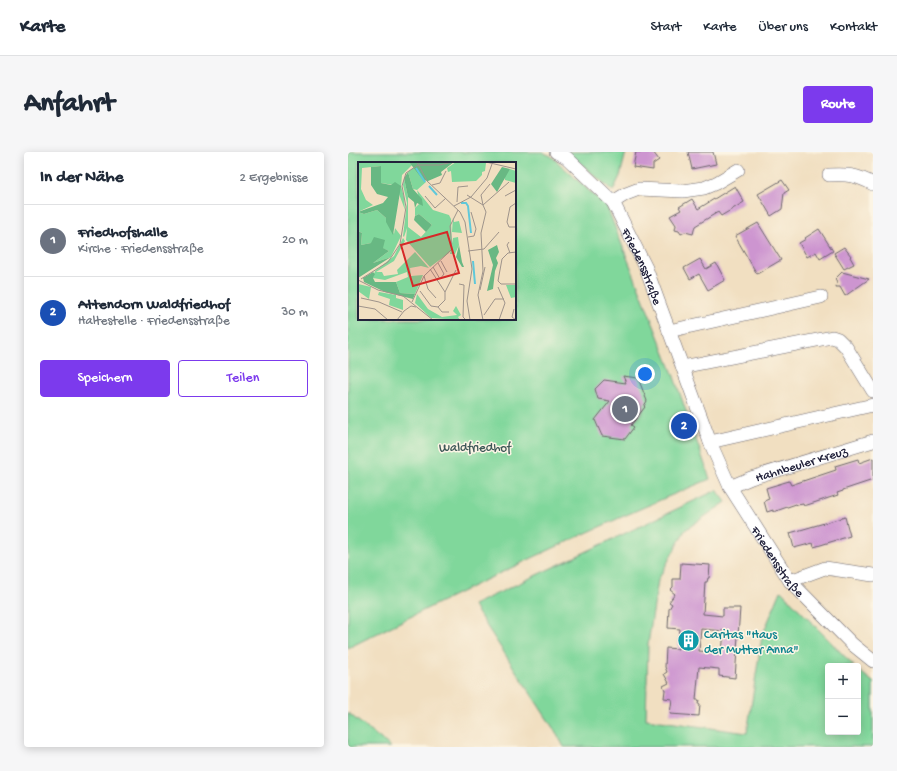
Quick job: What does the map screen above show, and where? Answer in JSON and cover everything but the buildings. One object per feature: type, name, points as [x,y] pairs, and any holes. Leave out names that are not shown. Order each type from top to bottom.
[{"type":"street","name":"Friedensstraße","points":[[556,152],[566,157],[613,202],[646,268],[710,442],[730,487],[790,581],[852,644],[873,661]]},
{"type":"street","points":[[613,202],[626,194],[639,189],[683,191],[704,188],[738,170]]},
{"type":"street","points":[[829,175],[844,174],[861,177],[873,184]]},
{"type":"street","points":[[669,331],[821,297]]},
{"type":"street","points":[[682,367],[832,337],[838,339],[846,347],[873,391]]},
{"type":"street","points":[[710,442],[873,405]]},
{"type":"street","name":"Hahnbeuler Kreuz","points":[[730,487],[752,478],[873,441]]},
{"type":"street","points":[[790,581],[825,568],[873,575]]},
{"type":"green space","name":"Waldfriedhof","points":[[348,152],[542,152],[551,156],[607,207],[673,374],[710,479],[618,518],[437,603],[348,648]]},
{"type":"green space","points":[[567,152],[626,152],[620,176],[613,191]]},
{"type":"green space","points":[[717,490],[726,502],[685,530],[658,580],[648,644],[646,719],[747,733],[762,636],[781,591],[851,663],[825,663],[825,735],[861,735],[861,672],[873,682],[873,747],[564,747],[473,605]]},
{"type":"green space","points":[[348,713],[391,747],[348,747]]},
{"type":"place","name":"Friedhofshalle","points":[[625,409]]},
{"type":"place","name":"Attendorn Waldfriedhof","points":[[684,426]]},
{"type":"place","name":"Caritas \"Haus der Mutter Anna\"","points":[[689,640]]}]
